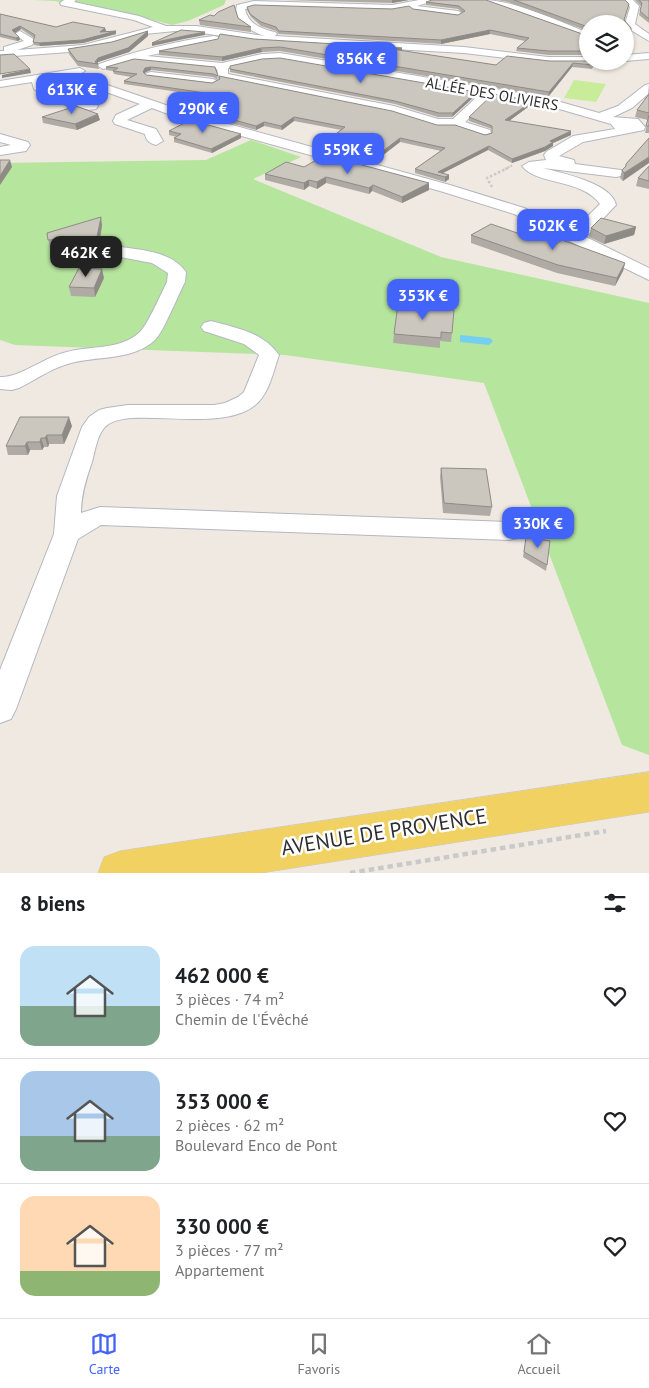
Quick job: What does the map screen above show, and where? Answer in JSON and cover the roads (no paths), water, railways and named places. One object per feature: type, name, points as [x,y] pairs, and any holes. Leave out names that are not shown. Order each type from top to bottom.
[{"type":"main road","name":"AVENUE DE PROVENCE","points":[[120,873],[649,792]]},
{"type":"street","points":[[72,0],[64,3],[136,18],[165,28]]},
{"type":"street","points":[[281,0],[281,3],[287,4],[380,8],[433,0]]},
{"type":"street","points":[[486,0],[548,20],[579,33]]},
{"type":"street","points":[[628,0],[635,6],[639,23],[632,27],[649,38]]},
{"type":"street","points":[[320,40],[269,34],[261,31],[246,23],[240,7],[248,4],[333,6]]},
{"type":"street","points":[[403,6],[458,14]]},
{"type":"street","points":[[0,53],[89,47],[134,34],[165,28],[196,29],[254,38]]},
{"type":"street","points":[[0,53],[28,43],[30,40],[20,34]]},
{"type":"street","points":[[0,84],[66,74],[103,66],[206,39],[240,36],[482,51],[548,60],[579,60]]},
{"type":"street","points":[[206,39],[283,38]]},
{"type":"street","points":[[472,40],[483,48],[482,51]]},
{"type":"street","name":"ALLÉE DES OLIVIERS","points":[[146,56],[216,78],[262,57],[280,56],[543,101],[596,116],[621,126],[617,133],[592,134],[575,140],[551,156],[551,158],[578,165]]},
{"type":"street","points":[[634,57],[649,56]]},
{"type":"street","points":[[366,72],[377,65]]},
{"type":"street","points":[[66,74],[237,132],[497,203],[519,211],[649,275]]},
{"type":"street","points":[[151,75],[216,78],[308,93],[394,110],[437,123],[456,123],[485,133]]},
{"type":"street","points":[[37,78],[38,86],[48,94],[72,103],[92,106]]},
{"type":"street","points":[[456,87],[468,78]]},
{"type":"street","points":[[596,116],[611,114],[627,107],[649,87]]},
{"type":"street","points":[[456,123],[489,92]]},
{"type":"street","points":[[294,102],[308,93]]},
{"type":"street","points":[[151,104],[120,118],[120,121],[151,132],[152,138],[156,140]]},
{"type":"street","points":[[383,118],[394,110]]},
{"type":"street","points":[[0,138],[23,145],[21,148],[0,151]]},
{"type":"street","points":[[575,239],[608,205],[608,202],[596,192],[586,187],[533,170],[529,166],[541,164],[616,174]]},
{"type":"street","points":[[6,383],[57,361],[73,356],[115,350],[136,344],[149,335],[176,282],[177,272],[171,265],[152,257],[121,252]]},
{"type":"street","points":[[0,709],[67,534],[69,496],[90,432],[97,422],[107,415],[128,412],[214,412],[246,402],[254,394],[268,355],[262,346],[246,338],[211,327]]},
{"type":"street","points":[[67,534],[75,526],[100,516],[509,531]]},
{"type":"water","points":[[460,335],[490,338],[493,341],[489,345],[460,342]]}]
